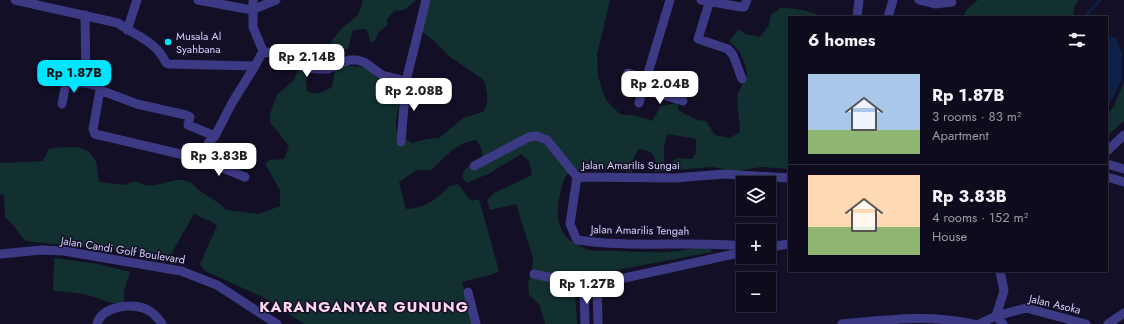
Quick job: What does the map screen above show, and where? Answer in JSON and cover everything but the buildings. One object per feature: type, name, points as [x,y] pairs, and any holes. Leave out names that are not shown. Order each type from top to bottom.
[{"type":"street","points":[[15,0],[116,22],[127,30],[149,41],[162,55],[166,63],[169,64],[255,66]]},
{"type":"street","points":[[127,30],[137,0]]},
{"type":"street","points":[[198,0],[252,10],[276,0]]},
{"type":"street","points":[[253,0],[253,27],[264,51]]},
{"type":"street","points":[[401,142],[406,81],[426,0]]},
{"type":"street","points":[[639,103],[670,0]]},
{"type":"street","points":[[701,0],[710,0],[741,7],[744,7],[747,0]]},
{"type":"street","points":[[710,0],[698,39],[728,49],[733,56],[742,79]]},
{"type":"street","points":[[857,16],[859,0]]},
{"type":"street","points":[[888,16],[893,0]]},
{"type":"street","points":[[920,0],[935,4],[952,2]]},
{"type":"street","points":[[85,16],[86,83]]},
{"type":"street","points":[[264,51],[293,58],[308,68],[318,69],[328,68],[349,60],[357,60],[364,62],[382,75],[406,81]]},
{"type":"street","points":[[201,159],[209,142],[215,136],[232,103],[264,51]]},
{"type":"street","points":[[628,73],[647,79]]},
{"type":"street","points":[[62,104],[66,83],[86,83],[99,86],[100,90],[137,104],[186,115],[190,117],[188,125],[215,136]]},
{"type":"street","points":[[644,89],[683,101]]},
{"type":"street","points":[[100,90],[93,129],[95,134],[201,159],[245,177]]},
{"type":"street","points":[[1108,150],[1124,134]]},
{"type":"street","name":"Jalan Amarilis Sungai","points":[[474,166],[529,137],[536,136],[548,140],[577,177],[675,178],[724,174],[788,178]]},
{"type":"street","points":[[1108,164],[1124,169]]},
{"type":"street","name":"Jalan Amarilis Tengah","points":[[577,177],[570,224],[577,240],[596,243],[692,243],[736,250]]},
{"type":"street","points":[[1108,177],[1124,182]]},
{"type":"street","points":[[776,246],[788,244]]},
{"type":"street","name":"Jalan Candi Golf Boulevard","points":[[0,254],[42,250],[64,251],[181,271],[217,285],[277,324]]},
{"type":"street","points":[[534,274],[584,285],[597,284],[736,251]]},
{"type":"street","points":[[1000,272],[1004,291],[996,316],[1003,324]]},
{"type":"street","points":[[584,285],[585,324],[598,323],[597,284]]},
{"type":"street","points":[[468,292],[476,324]]},
{"type":"street","points":[[97,324],[99,318],[109,310],[121,307],[138,307],[154,314],[162,324]]},
{"type":"street","name":"Jalan Asoka","points":[[979,324],[996,316],[1026,308],[1086,324]]},
{"type":"street","points":[[1108,324],[1124,314]]},
{"type":"street","points":[[842,324],[928,317],[950,319],[973,324]]},
{"type":"green space","points":[[363,0],[416,0],[404,10],[394,11],[387,19],[387,25],[379,32],[374,42],[370,42],[368,32],[365,29],[353,30],[348,49],[324,54],[325,50],[341,29],[358,15]]},
{"type":"green space","points":[[430,0],[610,0],[597,55],[598,77],[606,100],[620,114],[637,116],[652,121],[661,106],[677,103],[679,111],[697,120],[706,121],[715,135],[730,138],[740,132],[737,95],[747,75],[745,64],[739,51],[729,41],[739,29],[745,34],[760,37],[769,25],[771,15],[780,8],[802,10],[820,16],[788,16],[788,169],[761,167],[736,171],[712,167],[676,170],[673,161],[677,158],[692,159],[696,153],[696,139],[668,134],[664,147],[665,171],[655,172],[655,158],[653,155],[648,151],[639,149],[634,156],[632,173],[601,168],[583,168],[568,174],[562,186],[559,201],[558,220],[565,235],[571,241],[580,246],[596,251],[654,252],[671,252],[708,247],[713,252],[574,278],[577,324],[545,324],[539,304],[529,295],[528,283],[532,271],[533,258],[516,204],[490,210],[487,200],[494,193],[532,175],[529,161],[521,154],[488,174],[466,183],[462,176],[465,169],[482,158],[482,151],[477,140],[470,141],[457,147],[431,170],[417,170],[399,182],[406,209],[412,209],[424,205],[435,199],[449,186],[458,184],[471,201],[479,199],[499,271],[490,275],[462,282],[473,324],[304,324],[265,298],[205,271],[200,264],[217,226],[214,223],[194,214],[170,256],[26,241],[5,217],[4,195],[0,194],[0,163],[43,161],[49,149],[68,147],[75,147],[87,151],[91,155],[96,162],[100,182],[124,185],[136,181],[150,186],[182,180],[192,183],[226,210],[259,214],[280,206],[280,190],[265,164],[270,160],[284,159],[289,146],[270,122],[270,114],[277,95],[294,80],[299,68],[305,70],[307,91],[313,93],[323,92],[332,87],[336,65],[365,67],[377,78],[400,81],[401,94],[396,120],[397,134],[412,143],[427,139],[439,138],[463,118],[483,112],[487,104],[487,96],[484,80],[450,57],[433,40],[419,30],[425,22]]},
{"type":"green space","points":[[978,0],[1079,0],[1075,5],[1073,16],[964,16],[967,9]]},
{"type":"green space","points":[[1124,82],[1124,121],[1108,135],[1108,114],[1114,106]]},
{"type":"green space","points":[[54,258],[98,264],[130,272],[124,291],[124,303],[112,303],[79,293],[53,291]]},
{"type":"water","points":[[1108,36],[1116,38],[1122,54],[1121,81],[1108,107]]},
{"type":"waterway","points":[[1086,16],[1100,0]]},
{"type":"place","name":"Musala Al Syahbana","points":[[168,42]]},
{"type":"district","name":"KARANGANYAR GUNUNG","points":[[364,307]]}]
